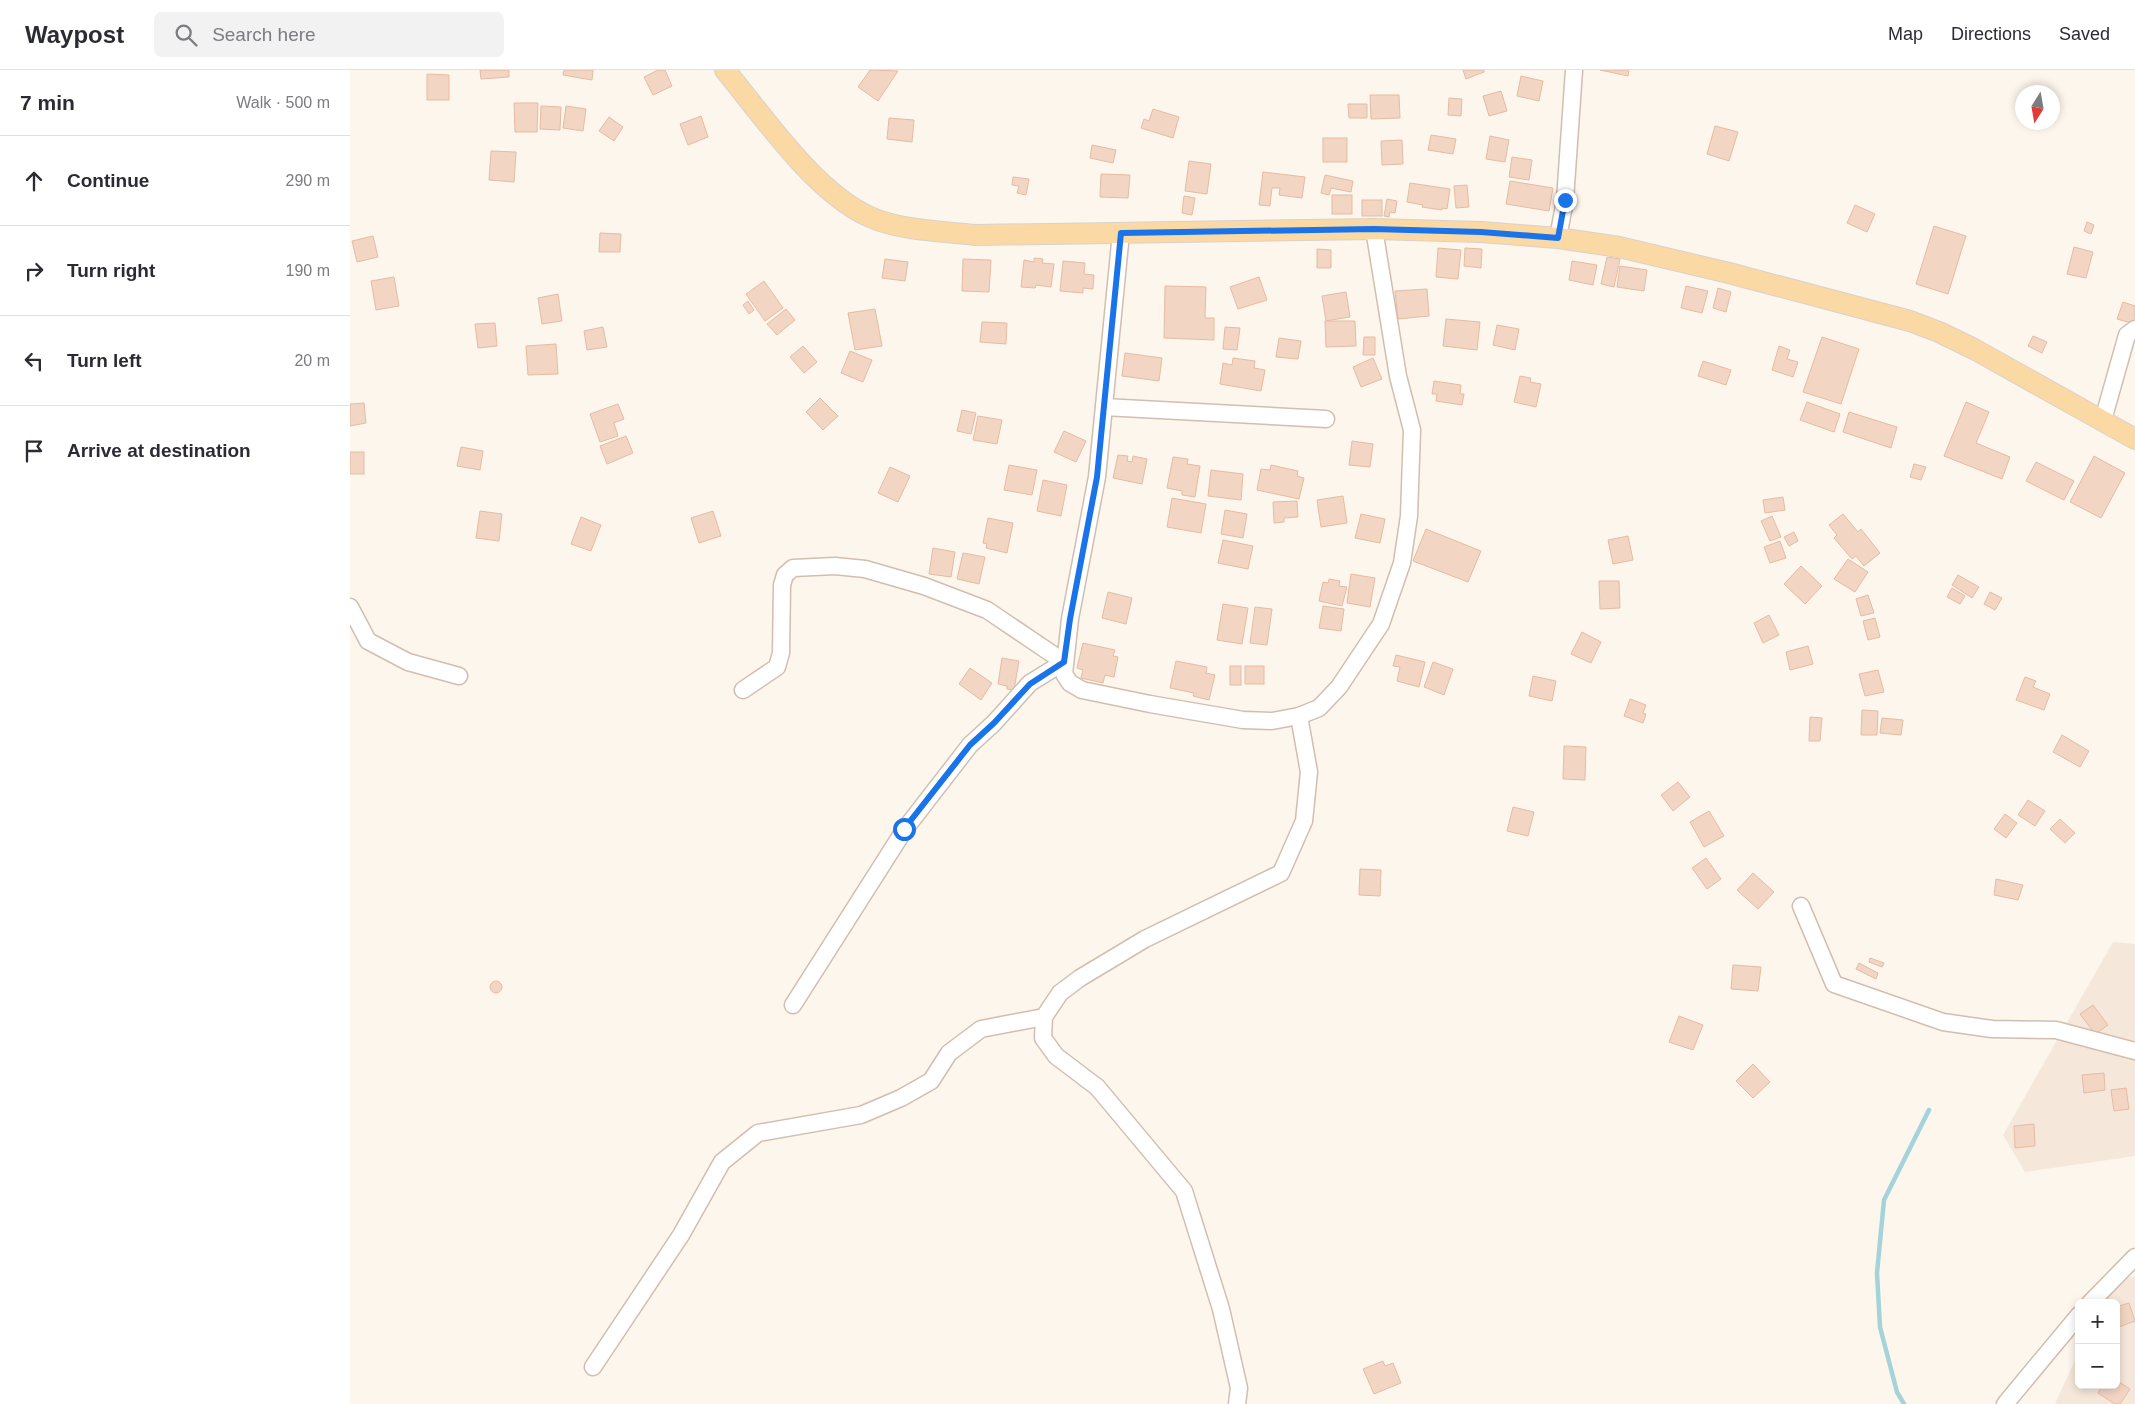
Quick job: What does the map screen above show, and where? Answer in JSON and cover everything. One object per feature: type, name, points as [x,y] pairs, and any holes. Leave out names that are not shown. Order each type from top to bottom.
[{"type":"main road","points":[[725,70],[808,170],[842,201],[871,218],[910,228],[975,236],[1374,229],[1481,232],[1558,238],[1620,247],[1729,273],[1910,322],[1939,332],[1974,349],[2135,439]]},
{"type":"street","points":[[1558,238],[1565,200],[1574,70]]},
{"type":"street","points":[[1121,233],[1097,477],[1070,619],[1064,674],[1066,679],[1082,690],[1243,720],[1272,721],[1299,716],[1319,708],[1339,688],[1381,624],[1402,563],[1409,516],[1412,430],[1398,376],[1374,229]]},
{"type":"street","points":[[2103,420],[2127,335],[2135,329]]},
{"type":"street","points":[[1104,406],[1326,419]]},
{"type":"street","points":[[743,690],[777,667],[782,653],[782,584],[785,575],[793,568],[835,566],[865,569],[924,586],[987,610],[1064,662]]},
{"type":"street","points":[[350,607],[368,642],[408,662],[460,676]]},
{"type":"street","points":[[793,1005],[904,829],[970,745],[994,723],[1030,684],[1064,662]]},
{"type":"street","points":[[1237,1404],[1239,1388],[1221,1309],[1184,1191],[1097,1087],[1056,1056],[1043,1038],[1044,1017],[1060,992],[1080,978],[1145,939],[1281,873],[1304,821],[1309,772],[1299,716]]},
{"type":"street","points":[[1801,906],[1834,984],[1943,1022],[1992,1029],[2056,1030],[2135,1051]]},
{"type":"street","points":[[593,1367],[681,1235],[722,1162],[758,1133],[860,1115],[900,1098],[931,1081],[949,1053],[981,1029],[1044,1017]]},
{"type":"street","points":[[2094,1299],[2135,1257]]},
{"type":"street","points":[[2005,1404],[2075,1320]]},
{"type":"shaded area","points":[[2113,942],[2135,944],[2135,1156],[2025,1172],[2003,1135]]},
{"type":"shaded area","points":[[2135,1276],[2135,1404],[2055,1404],[2075,1360],[2075,1389],[2120,1389],[2120,1299],[2102,1299],[2108,1284]]},
{"type":"building","points":[[480,70],[509,70],[509,77],[481,79]]},
{"type":"building","points":[[564,70],[593,70],[592,80],[563,75]]},
{"type":"building","points":[[658,70],[665,70],[672,86],[653,95],[644,77]]},
{"type":"building","points":[[870,70],[898,71],[878,101],[858,87]]},
{"type":"building","points":[[1463,70],[1484,70],[1484,72],[1466,79]]},
{"type":"building","points":[[1600,70],[1629,70],[1628,76]]},
{"type":"building","points":[[427,74],[449,75],[449,100],[427,100]]},
{"type":"building","points":[[1521,76],[1543,81],[1539,101],[1517,96]]},
{"type":"building","points":[[1501,91],[1507,111],[1489,116],[1483,96]]},
{"type":"building","points":[[1370,95],[1399,95],[1400,118],[1371,119]]},
{"type":"building","points":[[1449,98],[1462,99],[1461,116],[1448,115]]},
{"type":"building","points":[[514,103],[538,103],[537,132],[515,132]]},
{"type":"building","points":[[1348,104],[1367,104],[1367,118],[1349,118]]},
{"type":"building","points":[[541,106],[561,107],[560,130],[540,129]]},
{"type":"building","points":[[566,106],[586,109],[583,131],[563,128]]},
{"type":"building","points":[[1153,109],[1179,117],[1173,138],[1141,128],[1144,119],[1149,121]]},
{"type":"building","points":[[701,116],[708,137],[688,145],[680,124]]},
{"type":"building","points":[[609,117],[623,127],[614,141],[599,131]]},
{"type":"building","points":[[889,118],[914,120],[912,142],[887,139]]},
{"type":"building","points":[[1715,126],[1738,132],[1729,161],[1707,154]]},
{"type":"building","points":[[1431,135],[1456,139],[1453,154],[1428,150]]},
{"type":"building","points":[[1490,136],[1509,140],[1505,162],[1486,159]]},
{"type":"building","points":[[1323,138],[1347,138],[1347,162],[1323,162]]},
{"type":"building","points":[[1402,140],[1403,164],[1382,165],[1381,141]]},
{"type":"building","points":[[1092,145],[1116,150],[1113,163],[1090,158]]},
{"type":"building","points":[[491,151],[516,152],[514,182],[489,180]]},
{"type":"building","points":[[1512,157],[1532,160],[1529,180],[1509,177]]},
{"type":"building","points":[[1189,161],[1211,164],[1207,194],[1185,191]]},
{"type":"building","points":[[1263,172],[1305,177],[1302,198],[1279,195],[1280,188],[1272,188],[1270,206],[1259,205]]},
{"type":"building","points":[[1101,174],[1130,175],[1128,198],[1100,197]]},
{"type":"building","points":[[1325,175],[1353,181],[1351,192],[1331,188],[1329,195],[1321,193]]},
{"type":"building","points":[[1013,177],[1029,179],[1026,195],[1017,193],[1019,186],[1012,185]]},
{"type":"building","points":[[1510,181],[1553,188],[1549,211],[1506,204]]},
{"type":"building","points":[[1410,183],[1450,189],[1447,209],[1422,207],[1423,205],[1407,202]]},
{"type":"building","points":[[1467,185],[1469,207],[1456,208],[1454,186]]},
{"type":"building","points":[[1332,195],[1352,195],[1352,214],[1332,214]]},
{"type":"building","points":[[1184,196],[1195,198],[1192,215],[1182,213]]},
{"type":"building","points":[[1387,199],[1397,201],[1395,213],[1390,212],[1389,217],[1384,216]]},
{"type":"building","points":[[1362,200],[1382,200],[1382,216],[1362,216]]},
{"type":"building","points":[[1855,205],[1875,214],[1867,232],[1847,223]]},
{"type":"building","points":[[2087,222],[2094,225],[2091,234],[2084,231]]},
{"type":"building","points":[[1934,226],[1966,236],[1948,294],[1916,284]]},
{"type":"building","points":[[600,233],[621,234],[620,252],[599,252]]},
{"type":"building","points":[[373,236],[378,257],[357,262],[352,241]]},
{"type":"building","points":[[2074,247],[2093,252],[2086,278],[2067,274]]},
{"type":"building","points":[[1438,248],[1461,250],[1458,279],[1436,277]]},
{"type":"building","points":[[1465,248],[1482,249],[1481,268],[1464,266]]},
{"type":"building","points":[[1317,249],[1331,250],[1331,268],[1317,268]]},
{"type":"building","points":[[1607,257],[1620,259],[1614,287],[1601,284]]},
{"type":"building","points":[[1034,258],[1043,259],[1042,263],[1054,264],[1051,287],[1036,285],[1035,288],[1021,287],[1024,260],[1034,262]]},
{"type":"building","points":[[885,259],[908,262],[905,281],[882,278]]},
{"type":"building","points":[[963,259],[991,260],[989,292],[962,291]]},
{"type":"building","points":[[1063,261],[1085,263],[1084,274],[1094,275],[1093,289],[1083,288],[1083,293],[1060,291]]},
{"type":"building","points":[[1572,261],[1597,265],[1593,285],[1569,280]]},
{"type":"building","points":[[1620,266],[1647,270],[1644,291],[1617,287]]},
{"type":"building","points":[[394,277],[399,306],[376,310],[371,281]]},
{"type":"building","points":[[1259,277],[1267,300],[1238,309],[1230,287]]},
{"type":"building","points":[[764,281],[783,308],[765,321],[746,294]]},
{"type":"building","points":[[1165,286],[1206,287],[1205,318],[1214,318],[1214,340],[1164,338]]},
{"type":"building","points":[[1686,286],[1708,291],[1702,313],[1681,308]]},
{"type":"building","points":[[1718,288],[1731,292],[1726,312],[1713,308]]},
{"type":"building","points":[[1427,289],[1429,316],[1398,319],[1395,291]]},
{"type":"building","points":[[1346,292],[1350,317],[1326,321],[1322,296]]},
{"type":"building","points":[[558,294],[562,321],[542,324],[538,298]]},
{"type":"building","points":[[748,301],[754,310],[749,314],[743,305]]},
{"type":"building","points":[[2123,302],[2135,306],[2135,324],[2117,319]]},
{"type":"building","points":[[786,309],[795,320],[777,335],[767,324]]},
{"type":"building","points":[[875,309],[882,346],[855,350],[848,313]]},
{"type":"building","points":[[1446,319],[1480,322],[1477,350],[1443,346]]},
{"type":"building","points":[[1325,321],[1355,321],[1356,346],[1326,347]]},
{"type":"building","points":[[982,322],[1007,323],[1006,344],[980,342]]},
{"type":"building","points":[[495,323],[497,346],[478,348],[475,324]]},
{"type":"building","points":[[1497,325],[1519,329],[1515,350],[1493,345]]},
{"type":"building","points":[[603,327],[607,347],[587,350],[584,331]]},
{"type":"building","points":[[1225,327],[1240,328],[1237,350],[1223,349]]},
{"type":"building","points":[[2033,336],[2047,342],[2042,353],[2028,346]]},
{"type":"building","points":[[1364,337],[1375,337],[1375,355],[1363,355]]},
{"type":"building","points":[[1822,337],[1859,349],[1841,404],[1803,392]]},
{"type":"building","points":[[1279,338],[1301,341],[1298,359],[1276,357]]},
{"type":"building","points":[[556,344],[558,374],[528,375],[526,346]]},
{"type":"building","points":[[803,346],[817,362],[804,373],[790,357]]},
{"type":"building","points":[[1779,346],[1790,350],[1787,359],[1798,362],[1793,377],[1772,370]]},
{"type":"building","points":[[850,351],[872,360],[863,382],[841,373]]},
{"type":"building","points":[[1125,353],[1162,358],[1159,381],[1122,376]]},
{"type":"building","points":[[1233,358],[1255,361],[1254,368],[1265,370],[1261,391],[1220,384],[1223,363],[1232,365]]},
{"type":"building","points":[[1373,358],[1382,379],[1361,387],[1353,367]]},
{"type":"building","points":[[1703,361],[1731,370],[1726,385],[1698,376]]},
{"type":"building","points":[[1520,376],[1531,378],[1530,382],[1541,384],[1536,407],[1514,402]]},
{"type":"building","points":[[1434,381],[1461,385],[1460,394],[1464,394],[1462,405],[1436,401],[1437,394],[1432,394]]},
{"type":"building","points":[[820,398],[838,416],[823,430],[806,412]]},
{"type":"building","points":[[1807,402],[1840,414],[1834,432],[1800,420]]},
{"type":"building","points":[[1966,402],[1989,412],[1976,443],[2010,457],[2002,479],[1944,456]]},
{"type":"building","points":[[364,403],[366,423],[350,426],[350,404]]},
{"type":"building","points":[[618,404],[624,419],[614,423],[618,436],[600,442],[590,414]]},
{"type":"building","points":[[962,410],[976,413],[971,434],[957,431]]},
{"type":"building","points":[[1849,412],[1897,427],[1891,448],[1843,432]]},
{"type":"building","points":[[978,416],[1002,420],[997,444],[973,440]]},
{"type":"building","points":[[1064,431],[1086,441],[1076,462],[1054,452]]},
{"type":"building","points":[[626,436],[633,453],[607,464],[600,446]]},
{"type":"building","points":[[1352,441],[1373,444],[1370,467],[1349,465]]},
{"type":"building","points":[[461,447],[483,451],[480,470],[457,466]]},
{"type":"building","points":[[350,452],[364,452],[364,474],[350,474]]},
{"type":"building","points":[[1118,455],[1128,456],[1127,461],[1132,462],[1133,456],[1147,459],[1142,484],[1113,478]]},
{"type":"building","points":[[2094,456],[2125,473],[2101,518],[2070,502]]},
{"type":"building","points":[[1173,457],[1188,459],[1187,464],[1200,466],[1195,497],[1182,495],[1182,491],[1167,488]]},
{"type":"building","points":[[2036,462],[2074,481],[2064,500],[2026,481]]},
{"type":"building","points":[[1914,464],[1926,467],[1921,480],[1910,477]]},
{"type":"building","points":[[1009,465],[1037,470],[1032,495],[1004,490]]},
{"type":"building","points":[[1271,465],[1298,471],[1297,476],[1304,478],[1299,499],[1257,490],[1261,469],[1270,470]]},
{"type":"building","points":[[890,467],[910,476],[898,502],[878,493]]},
{"type":"building","points":[[1211,470],[1243,474],[1241,500],[1208,496]]},
{"type":"building","points":[[1043,480],[1067,485],[1061,516],[1037,511]]},
{"type":"building","points":[[1343,496],[1347,523],[1321,527],[1317,500]]},
{"type":"building","points":[[1783,497],[1785,510],[1765,513],[1763,500]]},
{"type":"building","points":[[1172,498],[1206,504],[1201,533],[1167,527]]},
{"type":"building","points":[[1297,501],[1298,517],[1284,518],[1284,522],[1274,523],[1273,502]]},
{"type":"building","points":[[1225,510],[1247,514],[1243,538],[1221,534]]},
{"type":"building","points":[[480,511],[502,514],[499,541],[476,538]]},
{"type":"building","points":[[713,511],[721,536],[699,543],[691,518]]},
{"type":"building","points":[[1361,514],[1385,519],[1380,543],[1355,538]]},
{"type":"building","points":[[1843,514],[1858,532],[1861,529],[1880,553],[1864,566],[1856,556],[1852,559],[1834,538],[1837,535],[1829,525]]},
{"type":"building","points":[[1772,516],[1781,537],[1770,541],[1761,521]]},
{"type":"building","points":[[581,517],[601,525],[591,551],[571,544]]},
{"type":"building","points":[[988,518],[1013,523],[1007,553],[986,548],[987,544],[983,543]]},
{"type":"building","points":[[1426,529],[1481,551],[1468,582],[1413,561]]},
{"type":"building","points":[[1794,532],[1798,541],[1789,546],[1784,537]]},
{"type":"building","points":[[1628,536],[1633,560],[1613,564],[1608,540]]},
{"type":"building","points":[[1223,540],[1253,546],[1248,569],[1218,563]]},
{"type":"building","points":[[1780,541],[1786,558],[1770,563],[1764,547]]},
{"type":"building","points":[[933,548],[955,552],[951,577],[929,574]]},
{"type":"building","points":[[963,553],[985,557],[979,584],[957,579]]},
{"type":"building","points":[[1848,559],[1868,572],[1855,592],[1834,579]]},
{"type":"building","points":[[1801,566],[1822,586],[1805,604],[1784,584]]},
{"type":"building","points":[[1351,574],[1375,578],[1370,607],[1347,603]]},
{"type":"building","points":[[1958,575],[1979,587],[1972,598],[1952,585]]},
{"type":"building","points":[[1329,579],[1340,581],[1339,586],[1347,587],[1342,606],[1319,601],[1323,582],[1328,583]]},
{"type":"building","points":[[1599,581],[1619,581],[1620,608],[1600,609]]},
{"type":"building","points":[[1952,588],[1965,596],[1960,604],[1947,597]]},
{"type":"building","points":[[1108,592],[1132,598],[1126,624],[1102,618]]},
{"type":"building","points":[[1990,592],[2002,598],[1995,610],[1984,604]]},
{"type":"building","points":[[1868,595],[1874,613],[1861,616],[1856,599]]},
{"type":"building","points":[[1223,604],[1248,608],[1242,644],[1217,640]]},
{"type":"building","points":[[1323,606],[1344,609],[1341,631],[1319,628]]},
{"type":"building","points":[[1255,607],[1272,609],[1267,645],[1250,643]]},
{"type":"building","points":[[1769,615],[1779,635],[1763,643],[1754,623]]},
{"type":"building","points":[[1875,618],[1880,637],[1868,640],[1863,621]]},
{"type":"building","points":[[1582,632],[1601,642],[1591,663],[1571,654]]},
{"type":"building","points":[[1083,643],[1115,650],[1113,656],[1118,657],[1114,677],[1105,675],[1103,683],[1081,678],[1083,670],[1077,668]]},
{"type":"building","points":[[1808,646],[1813,664],[1790,670],[1786,652]]},
{"type":"building","points":[[1396,655],[1425,662],[1419,687],[1397,681],[1400,667],[1393,666]]},
{"type":"building","points":[[1002,658],[1019,661],[1014,690],[1007,689],[1007,686],[998,684]]},
{"type":"building","points":[[1176,661],[1207,667],[1206,673],[1215,675],[1209,700],[1193,696],[1194,693],[1170,688]]},
{"type":"building","points":[[1433,662],[1453,669],[1444,695],[1424,687]]},
{"type":"building","points":[[1230,666],[1241,666],[1241,685],[1230,685]]},
{"type":"building","points":[[1245,666],[1264,666],[1264,684],[1245,684]]},
{"type":"building","points":[[970,668],[992,683],[981,700],[959,684]]},
{"type":"building","points":[[1878,670],[1884,692],[1865,696],[1859,674]]},
{"type":"building","points":[[1533,676],[1556,681],[1552,701],[1529,696]]},
{"type":"building","points":[[2025,677],[2036,681],[2033,687],[2050,694],[2044,710],[2016,700]]},
{"type":"building","points":[[1630,699],[1646,705],[1643,713],[1646,714],[1643,723],[1624,716]]},
{"type":"building","points":[[1862,710],[1878,711],[1877,735],[1861,735]]},
{"type":"building","points":[[1810,717],[1822,718],[1820,741],[1809,741]]},
{"type":"building","points":[[1882,718],[1903,720],[1901,735],[1880,733]]},
{"type":"building","points":[[2062,735],[2089,751],[2080,767],[2053,752]]},
{"type":"building","points":[[1564,746],[1586,747],[1585,780],[1563,779]]},
{"type":"building","points":[[1678,782],[1690,797],[1673,811],[1661,795]]},
{"type":"building","points":[[2028,800],[2045,811],[2035,826],[2018,815]]},
{"type":"building","points":[[1513,807],[1534,812],[1528,836],[1507,831]]},
{"type":"building","points":[[1709,811],[1724,836],[1704,847],[1690,822]]},
{"type":"building","points":[[2005,814],[2017,823],[2006,838],[1994,829]]},
{"type":"building","points":[[2060,819],[2075,833],[2065,843],[2050,829]]},
{"type":"building","points":[[1706,858],[1721,879],[1707,889],[1692,868]]},
{"type":"building","points":[[1360,869],[1381,870],[1380,896],[1359,895]]},
{"type":"building","points":[[1753,873],[1774,892],[1758,909],[1737,890]]},
{"type":"building","points":[[1996,879],[2023,885],[2018,900],[1994,895]]},
{"type":"building","points":[[1870,958],[1884,963],[1882,967],[1869,962]]},
{"type":"building","points":[[1859,963],[1878,973],[1876,979],[1856,969]]},
{"type":"building","points":[[1733,965],[1761,967],[1758,991],[1731,989]]},
{"type":"building","points":[[494,981],[498,981],[502,987],[498,993],[494,993],[490,989],[490,985]]},
{"type":"building","points":[[2093,1005],[2108,1025],[2095,1034],[2080,1014]]},
{"type":"building","points":[[1679,1016],[1703,1025],[1693,1050],[1669,1042]]},
{"type":"building","points":[[1753,1064],[1770,1082],[1753,1098],[1736,1081]]},
{"type":"building","points":[[2104,1073],[2105,1090],[2084,1093],[2082,1075]]},
{"type":"building","points":[[2126,1088],[2129,1109],[2114,1111],[2111,1090]]},
{"type":"building","points":[[2034,1124],[2035,1146],[2015,1148],[2014,1126]]},
{"type":"building","points":[[2129,1303],[2135,1321],[2120,1327],[2120,1306]]},
{"type":"building","points":[[1383,1361],[1385,1366],[1393,1363],[1401,1383],[1374,1394],[1363,1369]]},
{"type":"building","points":[[2120,1383],[2130,1389],[2120,1404],[2115,1404],[2098,1393],[2100,1389],[2120,1389]]},
{"type":"waterway","points":[[1904,1404],[1897,1392],[1880,1327],[1877,1273],[1884,1200],[1929,1110]]},
{"type":"route","points":[[904,829],[970,745],[994,723],[1030,684],[1064,662],[1070,619],[1097,477],[1121,233],[1374,229],[1481,232],[1558,238],[1565,200]]}]
